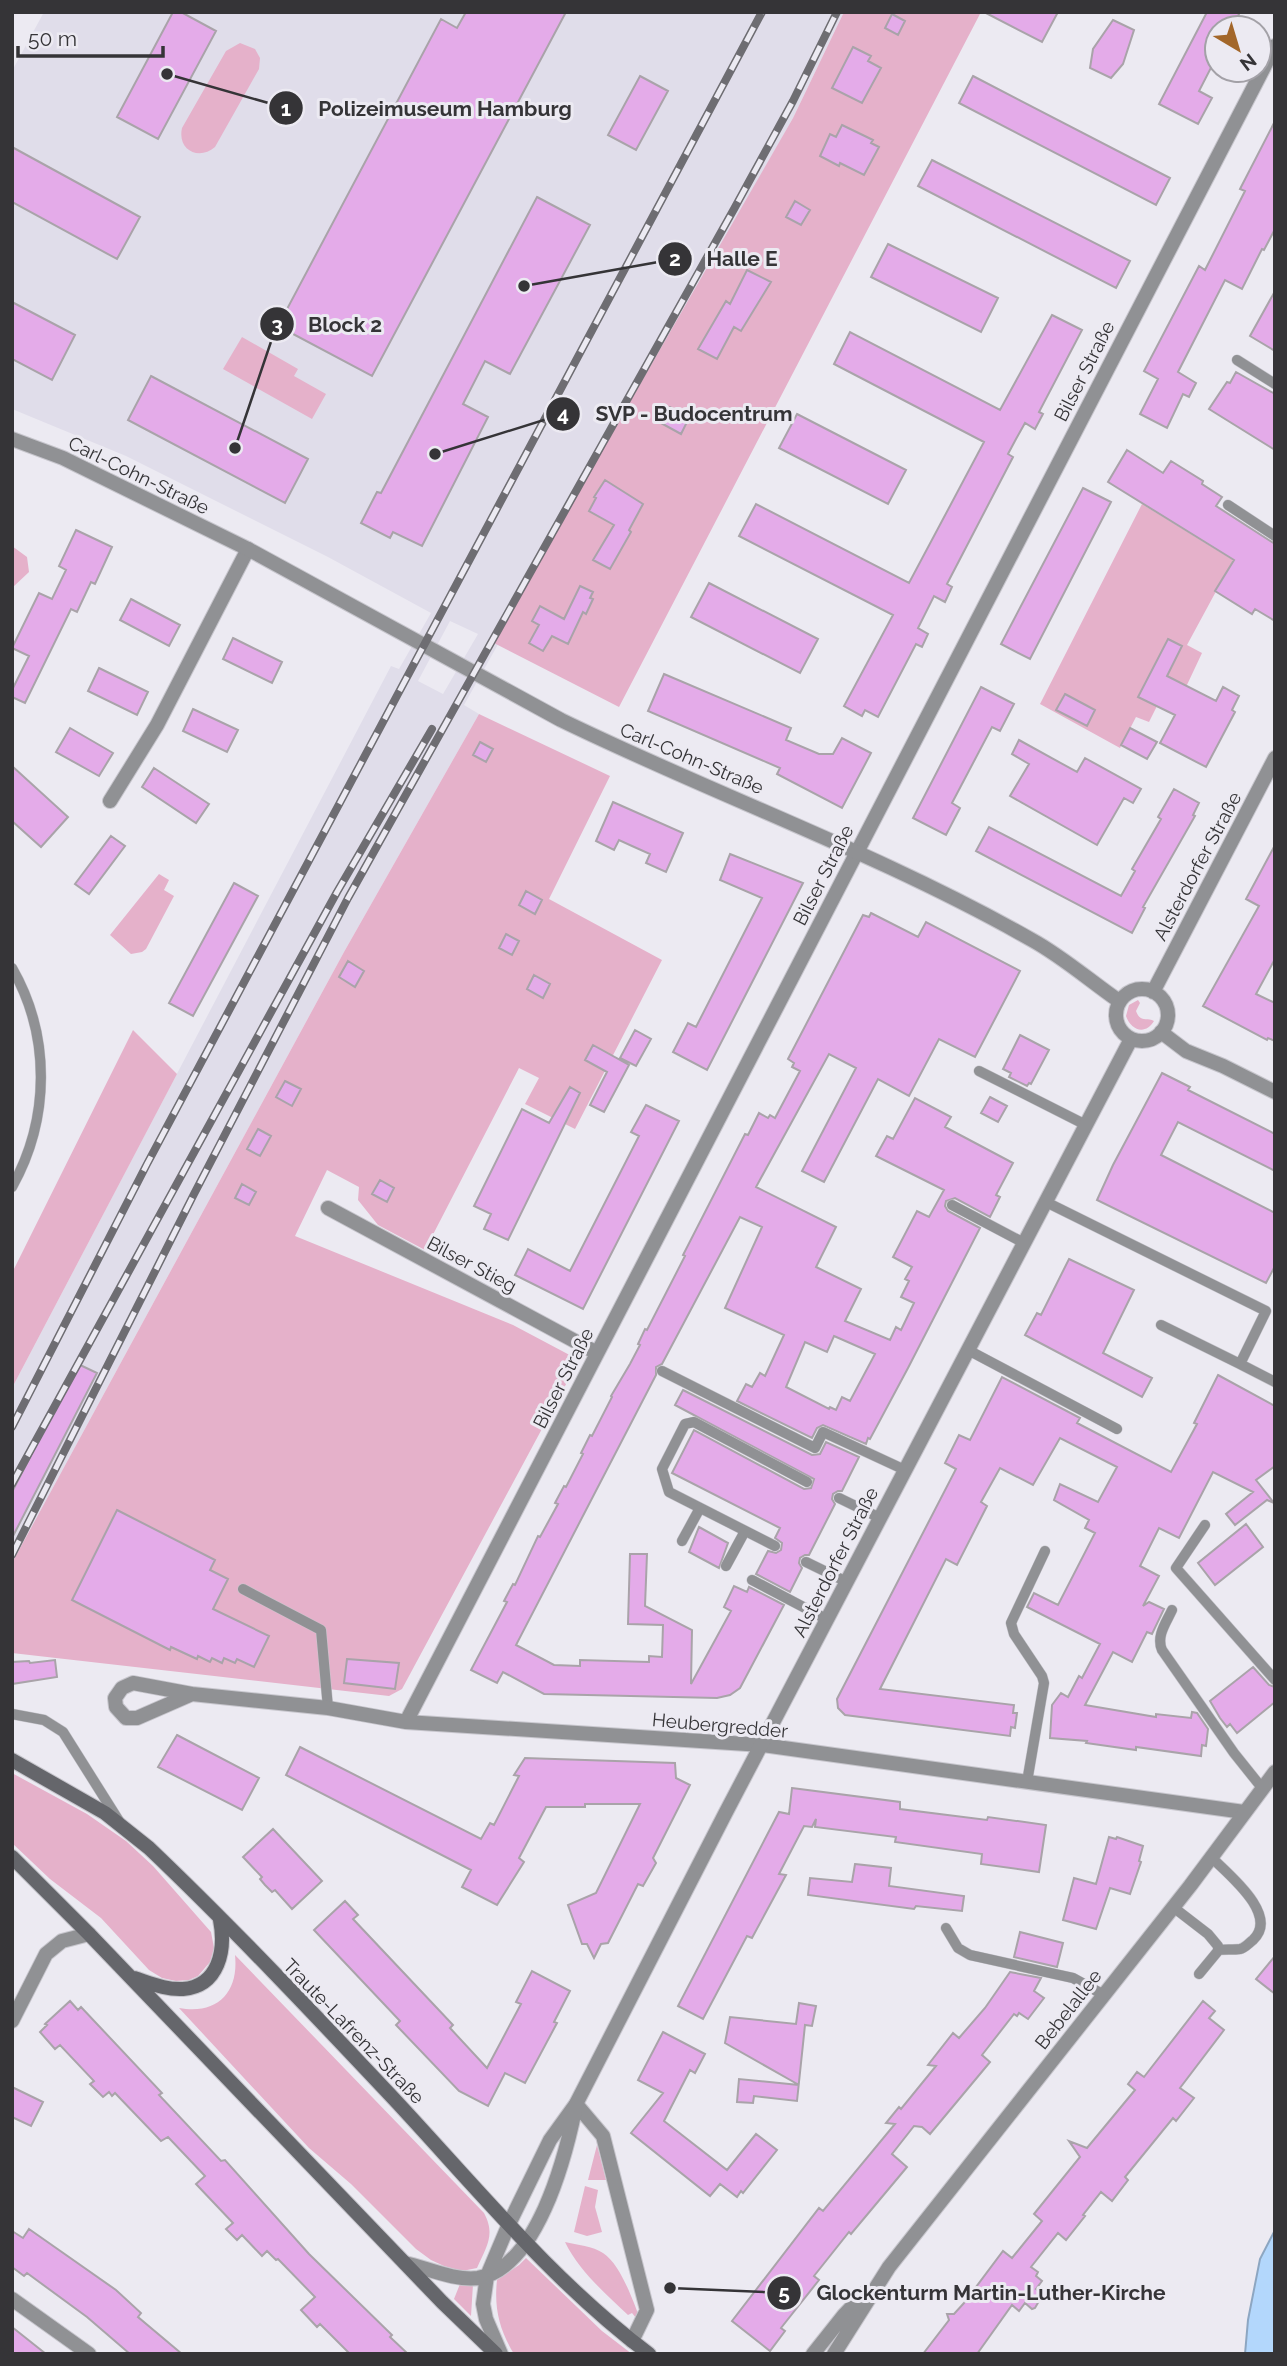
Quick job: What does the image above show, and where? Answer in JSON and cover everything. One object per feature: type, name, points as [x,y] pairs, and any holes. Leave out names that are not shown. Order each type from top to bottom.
[{"type":"main road","name":"Traute-Lafrenz-Straße","points":[[12,1760],[105,1812],[165,1863],[393,2099],[526,2243],[592,2307],[649,2354]]},
{"type":"main road","points":[[12,1857],[496,2354]]},
{"type":"main road","points":[[130,1976],[159,1987],[182,1989],[207,1980],[218,1964],[223,1944],[220,1920]]},
{"type":"street","name":"Bilser Straße","points":[[407,1722],[1275,46]]},
{"type":"street","name":"Carl-Cohn-Straße","points":[[12,439],[63,458],[248,549],[561,720],[858,850],[1034,941],[1119,1001]]},
{"type":"street","points":[[110,801],[158,725],[248,549]]},
{"type":"street","name":"Alsterdorfer Straße","points":[[1153,992],[1275,758]]},
{"type":"street","points":[[1135,990],[1153,992],[1164,1001],[1168,1012],[1167,1023],[1161,1032],[1146,1041],[1131,1039],[1117,1024],[1115,1016],[1119,1001],[1135,990]]},
{"type":"street","points":[[1161,1032],[1186,1051],[1275,1091]]},
{"type":"street","name":"Alsterdorfer Straße","points":[[501,2354],[493,2337],[484,2304],[487,2276],[509,2224],[550,2140],[576,2104],[1131,1039]]},
{"type":"street","name":"Bilser Stieg","points":[[328,1208],[597,1353]]},
{"type":"street","name":"Heubergredder","points":[[192,1694],[137,1718],[126,1718],[116,1707],[115,1699],[122,1688],[133,1683],[192,1694],[328,1708],[407,1722],[762,1745],[1244,1812]]},
{"type":"street","name":"Bebelallee","points":[[834,2354],[890,2267],[1173,1907],[1275,1772]]},
{"type":"street","points":[[12,2021],[46,1954],[62,1941],[89,1934]]},
{"type":"street","points":[[576,2104],[603,2136],[647,2310],[632,2341]]},
{"type":"street","name":"Alsterdorfer Straße","points":[[487,2276],[514,2257],[526,2243],[542,2214],[568,2140],[576,2104]]},
{"type":"street","points":[[405,2263],[466,2278],[487,2276]]},
{"type":"street","name":"Bebelallee","points":[[813,2354],[844,2315],[890,2267]]},
{"type":"street","points":[[12,2299],[89,2354]]},
{"type":"lane","points":[[1237,360],[1275,384]]},
{"type":"lane","points":[[1228,505],[1275,536]]},
{"type":"lane","points":[[12,968],[32,1013],[40,1051],[41,1088],[34,1135],[12,1187]]},
{"type":"lane","points":[[979,1071],[1086,1125]]},
{"type":"lane","points":[[1046,1202],[1266,1311],[1240,1364]]},
{"type":"lane","points":[[953,1205],[1024,1243]]},
{"type":"lane","points":[[1161,1325],[1275,1382]]},
{"type":"lane","points":[[968,1350],[1117,1429]]},
{"type":"lane","points":[[662,1371],[815,1448],[823,1432],[905,1470]]},
{"type":"lane","points":[[775,1546],[669,1492],[662,1469],[685,1424],[694,1422],[807,1482]]},
{"type":"lane","points":[[839,1498],[880,1518]]},
{"type":"lane","points":[[682,1541],[700,1508]]},
{"type":"lane","points":[[1205,1525],[1177,1568],[1275,1680]]},
{"type":"lane","points":[[726,1566],[745,1531]]},
{"type":"lane","points":[[1027,1782],[1044,1683],[1014,1634],[1011,1623],[1045,1551]]},
{"type":"lane","points":[[806,1562],[847,1582]]},
{"type":"lane","points":[[752,1580],[828,1620]]},
{"type":"lane","points":[[243,1589],[321,1630],[328,1708]]},
{"type":"lane","points":[[1172,1610],[1160,1636],[1162,1650],[1234,1754],[1262,1788]]},
{"type":"lane","points":[[12,1714],[44,1720],[63,1732],[123,1826]]},
{"type":"lane","points":[[1199,1974],[1218,1950],[1242,1949],[1259,1934],[1262,1922],[1250,1899],[1211,1857]]},
{"type":"lane","points":[[1173,1907],[1216,1942],[1218,1950]]},
{"type":"lane","points":[[946,1928],[958,1948],[970,1955],[1073,1978],[1104,1995]]},
{"type":"shaded area","points":[[44,12],[844,12],[793,118],[464,705],[479,714],[344,952],[12,1563],[12,1388],[391,666],[399,669],[431,613],[328,557],[126,456],[12,409],[12,71]],"holes":[[[450,621],[478,634],[443,694],[418,681]]]},
{"type":"shaded area","points":[[844,12],[981,12],[619,707],[492,642],[793,118]]},
{"type":"shaded area","points":[[240,43],[255,49],[260,58],[259,69],[215,147],[202,153],[191,151],[183,142],[182,128],[226,51]]},
{"type":"shaded area","points":[[242,337],[298,369],[294,376],[326,394],[312,419],[223,369]]},
{"type":"shaded area","points":[[1142,504],[1233,560],[1187,645],[1202,653],[1186,687],[1170,680],[1149,722],[1136,717],[1120,748],[1040,704]]},
{"type":"shaded area","points":[[12,546],[27,557],[29,572],[12,588]]},
{"type":"shaded area","points":[[479,714],[610,776],[549,899],[662,960],[575,1129],[525,1104],[539,1078],[519,1068],[425,1250],[378,1225],[358,1200],[359,1187],[327,1170],[295,1236],[513,1325],[579,1360],[402,1689],[389,1696],[12,1653],[12,1563],[344,952]]},
{"type":"shaded area","points":[[159,874],[169,880],[164,890],[174,896],[146,949],[131,954],[110,935]]},
{"type":"shaded area","points":[[1138,1000],[1138,1015],[1154,1021],[1143,1030],[1131,1025],[1126,1016],[1129,1005]]},
{"type":"shaded area","points":[[133,1030],[177,1074],[12,1388],[12,1273]]},
{"type":"shaded area","points":[[12,1773],[87,1814],[126,1841],[153,1866],[211,1932],[214,1948],[210,1962],[198,1976],[176,1981],[162,1978],[149,1970],[101,1918],[50,1879],[12,1843]]},
{"type":"shaded area","points":[[235,1955],[484,2213],[488,2221],[489,2235],[477,2268],[462,2271],[444,2266],[416,2249],[351,2184],[309,2148],[179,2008],[204,2008],[223,1998],[233,1980]]},
{"type":"shaded area","points":[[597,2145],[606,2180],[588,2180]]},
{"type":"shaded area","points":[[585,2186],[598,2190],[595,2207],[602,2232],[587,2236],[574,2232]]},
{"type":"shaded area","points":[[565,2242],[595,2249],[609,2258],[625,2282],[639,2316],[636,2318],[632,2313],[628,2315],[602,2290],[578,2263]]},
{"type":"shaded area","points":[[526,2258],[602,2331],[632,2354],[514,2354],[499,2318],[497,2280]]},
{"type":"shaded area","points":[[460,2284],[473,2284],[471,2316],[454,2299]]},
{"type":"water","points":[[1275,2230],[1275,2354],[1245,2354],[1248,2320],[1260,2259]]},
{"type":"building","points":[[173,12],[181,12],[216,31],[158,139],[117,117]]},
{"type":"building","points":[[466,12],[566,12],[372,376],[278,326],[441,19],[457,28]]},
{"type":"building","points":[[984,12],[1058,12],[1042,42]]},
{"type":"building","points":[[1207,12],[1240,12],[1239,14],[1206,14]]},
{"type":"building","points":[[892,14],[905,21],[898,35],[885,28]]},
{"type":"building","points":[[1113,20],[1134,30],[1123,64],[1111,78],[1090,68],[1093,49]]},
{"type":"building","points":[[1203,20],[1203,83],[1199,91],[1212,98],[1198,124],[1159,104]]},
{"type":"building","points":[[853,47],[871,56],[868,61],[881,68],[862,103],[832,88]]},
{"type":"building","points":[[640,76],[668,91],[636,150],[608,135]]},
{"type":"building","points":[[973,76],[1170,178],[1156,205],[959,103]]},
{"type":"building","points":[[1275,121],[1275,229],[1242,289],[1225,280],[1178,372],[1196,383],[1189,397],[1183,394],[1167,428],[1140,414],[1158,379],[1144,371],[1199,266],[1205,270],[1245,191],[1240,189]]},
{"type":"building","points":[[842,125],[873,140],[871,143],[879,147],[864,175],[820,156],[830,134],[836,137]]},
{"type":"building","points":[[12,147],[140,217],[117,259],[12,202]]},
{"type":"building","points":[[932,160],[1130,261],[1116,288],[918,186]]},
{"type":"building","points":[[537,197],[590,225],[510,374],[485,361],[463,404],[488,417],[422,546],[393,532],[390,538],[361,523],[377,492],[381,493]]},
{"type":"building","points":[[795,201],[810,210],[801,225],[786,217]]},
{"type":"building","points":[[888,244],[998,298],[981,332],[871,277]]},
{"type":"building","points":[[747,270],[771,282],[741,331],[734,327],[717,359],[698,349],[726,301],[730,304]]},
{"type":"building","points":[[1275,291],[1275,351],[1250,336]]},
{"type":"building","points":[[12,302],[75,335],[52,380],[12,359]]},
{"type":"building","points":[[1052,315],[1082,330],[1039,412],[1043,414],[1035,429],[1025,423],[1008,454],[1013,457],[947,584],[952,587],[945,602],[934,596],[918,628],[928,634],[922,647],[916,644],[878,717],[865,710],[862,716],[844,706],[893,615],[739,536],[756,504],[909,583],[984,442],[834,364],[850,332],[1000,410]]},
{"type":"building","points":[[1236,372],[1275,394],[1275,450],[1209,409]]},
{"type":"building","points":[[151,376],[308,459],[285,503],[128,420]]},
{"type":"building","points":[[670,407],[689,418],[681,434],[661,423]]},
{"type":"building","points":[[797,414],[906,470],[888,504],[779,448]]},
{"type":"building","points":[[1127,450],[1163,473],[1171,461],[1203,481],[1202,484],[1222,497],[1216,506],[1275,544],[1275,621],[1255,609],[1252,614],[1215,591],[1234,560],[1108,482]]},
{"type":"building","points":[[605,480],[643,504],[610,569],[593,560],[614,525],[589,511]]},
{"type":"building","points":[[1083,488],[1111,502],[1030,659],[1001,644]]},
{"type":"building","points":[[76,530],[112,547],[95,584],[91,582],[77,612],[71,609],[25,703],[12,697],[12,690],[29,656],[12,648],[39,593],[52,599],[66,570],[59,566]]},
{"type":"building","points":[[709,583],[818,639],[800,673],[691,617]]},
{"type":"building","points":[[580,586],[593,592],[590,598],[593,599],[586,614],[583,612],[568,644],[552,636],[543,651],[529,643],[539,625],[532,621],[540,606],[564,619]]},
{"type":"building","points":[[131,599],[180,625],[169,646],[120,620]]},
{"type":"building","points":[[233,638],[282,662],[272,683],[223,659]]},
{"type":"building","points":[[1168,639],[1182,646],[1167,676],[1216,701],[1223,687],[1239,696],[1232,710],[1235,712],[1206,767],[1160,743],[1175,715],[1138,697]]},
{"type":"building","points":[[99,668],[148,692],[137,715],[88,691]]},
{"type":"building","points":[[664,674],[791,728],[786,740],[819,754],[833,754],[842,738],[871,753],[842,808],[777,774],[780,768],[648,711]]},
{"type":"building","points":[[981,687],[1014,704],[1000,731],[992,727],[952,803],[960,808],[946,835],[913,818]]},
{"type":"building","points":[[1065,694],[1095,710],[1087,726],[1056,710]]},
{"type":"building","points":[[193,709],[238,730],[227,752],[183,731]]},
{"type":"building","points":[[70,728],[113,753],[99,776],[56,752]]},
{"type":"building","points":[[1130,728],[1157,742],[1147,759],[1121,745]]},
{"type":"building","points":[[1019,740],[1077,772],[1085,758],[1141,789],[1133,803],[1124,798],[1097,845],[1010,796],[1029,764],[1012,754]]},
{"type":"building","points":[[480,742],[493,749],[486,762],[473,755]]},
{"type":"building","points":[[12,766],[68,817],[41,847],[12,821]]},
{"type":"building","points":[[154,768],[209,804],[196,823],[142,787]]},
{"type":"building","points":[[1174,789],[1199,803],[1193,815],[1195,816],[1143,907],[1145,908],[1132,933],[976,851],[989,827],[1121,896],[1135,871],[1132,869],[1161,819],[1158,817]]},
{"type":"building","points":[[613,802],[683,833],[666,872],[646,863],[650,854],[619,840],[614,850],[596,841]]},
{"type":"building","points":[[111,836],[125,846],[89,894],[75,884]]},
{"type":"building","points":[[1275,845],[1275,959],[1256,994],[1275,1003],[1275,1041],[1268,1038],[1267,1040],[1203,1006],[1259,906],[1246,899]]},
{"type":"building","points":[[730,854],[803,883],[707,1070],[673,1052],[688,1023],[696,1027],[762,898],[720,880]]},
{"type":"building","points":[[234,883],[258,896],[193,1016],[169,1003]]},
{"type":"building","points":[[526,891],[542,900],[535,914],[519,905]]},
{"type":"building","points":[[871,913],[918,937],[926,922],[1020,971],[975,1057],[939,1039],[909,1096],[878,1079],[824,1182],[802,1171],[856,1068],[829,1054],[756,1187],[836,1227],[816,1267],[861,1289],[845,1321],[890,1340],[896,1327],[901,1330],[914,1303],[901,1297],[909,1281],[905,1279],[912,1267],[893,1257],[917,1211],[929,1217],[944,1190],[876,1156],[887,1136],[893,1139],[915,1098],[951,1117],[945,1127],[1013,1163],[996,1195],[1000,1197],[990,1217],[955,1198],[946,1201],[948,1211],[980,1228],[866,1444],[823,1425],[817,1428],[812,1438],[737,1401],[746,1384],[752,1387],[760,1373],[765,1376],[784,1335],[725,1308],[762,1227],[740,1217],[662,1364],[656,1367],[656,1375],[516,1645],[554,1665],[580,1666],[580,1660],[649,1662],[649,1656],[662,1657],[663,1625],[628,1624],[630,1554],[647,1554],[645,1606],[692,1630],[691,1684],[731,1611],[724,1607],[734,1586],[747,1592],[749,1587],[784,1605],[740,1688],[730,1695],[717,1698],[544,1694],[503,1672],[497,1683],[471,1670],[538,1536],[540,1537],[558,1504],[555,1503],[583,1454],[581,1453],[590,1435],[592,1436],[640,1345],[638,1344],[645,1329],[647,1330],[685,1256],[683,1255],[745,1134],[748,1135],[759,1113],[775,1118],[800,1071],[792,1067],[794,1063],[788,1059],[863,915],[869,917]],"holes":[[[834,1336],[875,1354],[850,1401],[842,1397],[836,1410],[786,1387],[805,1342],[827,1352]]]},
{"type":"building","points":[[506,934],[519,941],[512,955],[499,948]]},
{"type":"building","points":[[348,961],[364,971],[355,987],[339,977]]},
{"type":"building","points":[[534,975],[550,984],[543,998],[527,989]]},
{"type":"building","points":[[635,1030],[651,1039],[636,1066],[620,1058]]},
{"type":"building","points":[[1020,1035],[1049,1050],[1031,1084],[1027,1086],[1009,1077],[1011,1073],[1003,1069]]},
{"type":"building","points":[[593,1045],[629,1065],[604,1112],[590,1105],[607,1072],[585,1060]]},
{"type":"building","points":[[1162,1073],[1190,1087],[1188,1090],[1275,1134],[1275,1171],[1178,1122],[1161,1155],[1275,1213],[1275,1266],[1266,1283],[1097,1200]]},
{"type":"building","points":[[285,1081],[301,1089],[292,1106],[276,1097]]},
{"type":"building","points":[[570,1087],[580,1093],[508,1240],[484,1229],[491,1214],[474,1206],[522,1109],[549,1123]]},
{"type":"building","points":[[990,1097],[1007,1106],[998,1122],[981,1113]]},
{"type":"building","points":[[646,1105],[679,1121],[583,1309],[515,1275],[528,1249],[570,1271],[639,1136],[631,1132]]},
{"type":"building","points":[[258,1129],[271,1136],[260,1156],[247,1149]]},
{"type":"building","points":[[380,1180],[394,1188],[387,1202],[372,1194]]},
{"type":"building","points":[[242,1184],[256,1192],[249,1205],[235,1198]]},
{"type":"building","points":[[1069,1259],[1134,1290],[1103,1353],[1152,1378],[1142,1397],[1025,1335],[1037,1313],[1041,1315]]},
{"type":"building","points":[[78,1364],[97,1373],[12,1538],[12,1492]]},
{"type":"building","points":[[1218,1375],[1275,1406],[1275,1466],[1256,1480],[1274,1503],[1267,1500],[1235,1525],[1226,1514],[1253,1492],[1213,1472],[1179,1538],[1159,1528],[1140,1566],[1159,1576],[1143,1606],[1149,1602],[1164,1609],[1152,1634],[1147,1632],[1132,1662],[1113,1652],[1085,1705],[1156,1717],[1156,1714],[1191,1718],[1192,1712],[1197,1713],[1208,1729],[1206,1746],[1202,1745],[1201,1756],[1050,1738],[1052,1705],[1061,1693],[1068,1697],[1079,1676],[1082,1678],[1100,1644],[1027,1607],[1034,1593],[1058,1605],[1095,1533],[1085,1528],[1089,1520],[1054,1500],[1060,1484],[1098,1502],[1117,1467],[1060,1438],[1033,1485],[1000,1468],[981,1502],[987,1506],[957,1565],[946,1559],[880,1689],[1014,1705],[1013,1713],[1017,1713],[1015,1728],[1011,1727],[1010,1736],[845,1715],[838,1708],[837,1699],[956,1469],[945,1463],[959,1435],[970,1440],[1002,1377],[1080,1418],[1077,1423],[1171,1472],[1197,1424],[1194,1423]]},
{"type":"building","points":[[683,1390],[812,1455],[820,1454],[826,1442],[859,1457],[842,1491],[833,1494],[835,1504],[809,1555],[800,1558],[802,1568],[790,1592],[756,1574],[768,1551],[776,1553],[781,1550],[782,1543],[775,1538],[780,1528],[672,1473],[694,1430],[804,1489],[811,1488],[814,1479],[675,1405]]},
{"type":"building","points":[[117,1510],[215,1560],[210,1570],[228,1579],[213,1609],[269,1636],[254,1667],[237,1659],[235,1663],[224,1658],[222,1663],[212,1658],[210,1662],[171,1647],[170,1650],[72,1600]]},
{"type":"building","points":[[1246,1524],[1263,1547],[1215,1585],[1198,1563]]},
{"type":"building","points":[[699,1527],[728,1543],[719,1568],[689,1552]]},
{"type":"building","points":[[347,1659],[399,1663],[395,1689],[344,1683]]},
{"type":"building","points":[[55,1660],[57,1677],[12,1684],[12,1662]]},
{"type":"building","points":[[1253,1667],[1269,1685],[1275,1687],[1275,1702],[1237,1733],[1230,1724],[1227,1727],[1210,1701]]},
{"type":"building","points":[[177,1735],[259,1778],[242,1810],[158,1767]]},
{"type":"building","points":[[300,1747],[481,1839],[490,1823],[494,1825],[519,1776],[514,1775],[525,1758],[675,1763],[676,1778],[690,1785],[653,1858],[656,1863],[643,1886],[638,1884],[608,1943],[601,1944],[594,1958],[587,1944],[582,1944],[568,1905],[596,1893],[640,1804],[546,1807],[519,1858],[524,1862],[497,1905],[462,1887],[471,1870],[286,1775]]},
{"type":"building","points":[[792,1788],[900,1802],[900,1809],[1046,1825],[1039,1872],[981,1864],[982,1854],[895,1842],[896,1837],[815,1827],[816,1819],[812,1827],[804,1826],[779,1874],[786,1875],[752,1938],[747,1936],[703,2019],[678,2006],[779,1812],[789,1814]]},
{"type":"building","points":[[273,1829],[322,1881],[292,1909],[275,1890],[272,1892],[265,1885],[260,1879],[262,1877],[243,1857]]},
{"type":"building","points":[[1109,1837],[1143,1846],[1139,1861],[1141,1862],[1130,1894],[1110,1888],[1096,1929],[1063,1920],[1074,1878],[1096,1884]]},
{"type":"building","points":[[855,1864],[891,1868],[889,1886],[964,1896],[962,1911],[916,1906],[914,1909],[808,1895],[810,1878],[852,1882]]},
{"type":"building","points":[[345,1901],[358,1915],[353,1919],[453,2025],[450,2028],[487,2068],[521,2004],[516,2002],[532,1971],[570,1991],[554,2022],[557,2023],[525,2083],[505,2073],[488,2106],[459,2091],[396,2025],[400,2021],[314,1930]]},
{"type":"building","points":[[1020,1932],[1063,1943],[1057,1967],[1014,1957]]},
{"type":"building","points":[[1275,1956],[1275,1994],[1256,1979]]},
{"type":"building","points":[[1010,1972],[1041,1978],[1034,1991],[1044,1998],[1028,2019],[1019,2013],[1017,2016],[1014,2014],[982,2055],[990,2062],[930,2134],[922,2127],[914,2126],[892,2154],[907,2167],[814,2276],[819,2280],[781,2328],[785,2331],[770,2351],[732,2321],[819,2208],[823,2211],[895,2124],[886,2123],[936,2066],[928,2065],[953,2033],[959,2038],[985,2008]]},
{"type":"building","points":[[70,2001],[78,2010],[81,2007],[221,2161],[225,2160],[309,2254],[408,2354],[350,2354],[320,2324],[317,2327],[301,2310],[315,2297],[278,2259],[267,2251],[262,2256],[242,2235],[237,2240],[226,2229],[233,2223],[196,2184],[205,2176],[168,2137],[161,2141],[115,2093],[112,2096],[109,2092],[103,2097],[90,2084],[94,2081],[60,2045],[55,2049],[40,2032]]},
{"type":"building","points":[[1203,2001],[1215,2011],[1209,2018],[1224,2030],[1180,2088],[1194,2098],[1176,2121],[1173,2118],[1125,2177],[1128,2180],[1112,2201],[1101,2192],[1066,2240],[1058,2233],[1031,2267],[1038,2272],[1036,2276],[1042,2281],[1036,2289],[1043,2294],[1035,2308],[1032,2309],[1025,2303],[1019,2311],[1012,2305],[977,2354],[923,2354],[949,2320],[947,2314],[954,2314],[964,2303],[1003,2251],[1012,2258],[1042,2221],[1034,2214],[1080,2157],[1069,2141],[1087,2148],[1135,2090],[1128,2084],[1137,2072],[1144,2077]]},
{"type":"building","points":[[799,2003],[816,2006],[812,2026],[805,2025],[799,2085],[725,2043],[730,2017],[796,2024]]},
{"type":"building","points":[[663,2032],[705,2054],[695,2073],[690,2070],[664,2121],[727,2170],[756,2134],[777,2150],[737,2197],[720,2184],[710,2196],[631,2133],[663,2093],[638,2080]]},
{"type":"building","points":[[739,2079],[799,2085],[797,2101],[754,2096],[753,2103],[737,2102]]},
{"type":"building","points":[[12,2087],[43,2102],[31,2126],[12,2117]]},
{"type":"building","points":[[29,2229],[116,2290],[141,2313],[138,2317],[182,2354],[130,2354],[87,2317],[27,2273],[24,2276],[12,2267],[12,2231],[23,2238]]},
{"type":"building","points":[[12,2327],[46,2354],[12,2354]]},
{"type":"railway","points":[[12,1427],[147,1164],[762,12]]},
{"type":"railway","points":[[12,1555],[194,1194],[348,898],[734,209],[793,101],[837,12]]},
{"type":"railway","points":[[12,1484],[337,892],[432,729]]},
{"type":"place","name":"Polizeimuseum Hamburg","points":[[167,74]]},
{"type":"place","name":"Halle E","points":[[524,286]]},
{"type":"place","name":"Block 2","points":[[235,448]]},
{"type":"place","name":"SVP - Budocentrum","points":[[435,454]]},
{"type":"place","name":"Glockenturm Martin-Luther-Kirche","points":[[670,2288]]}]
